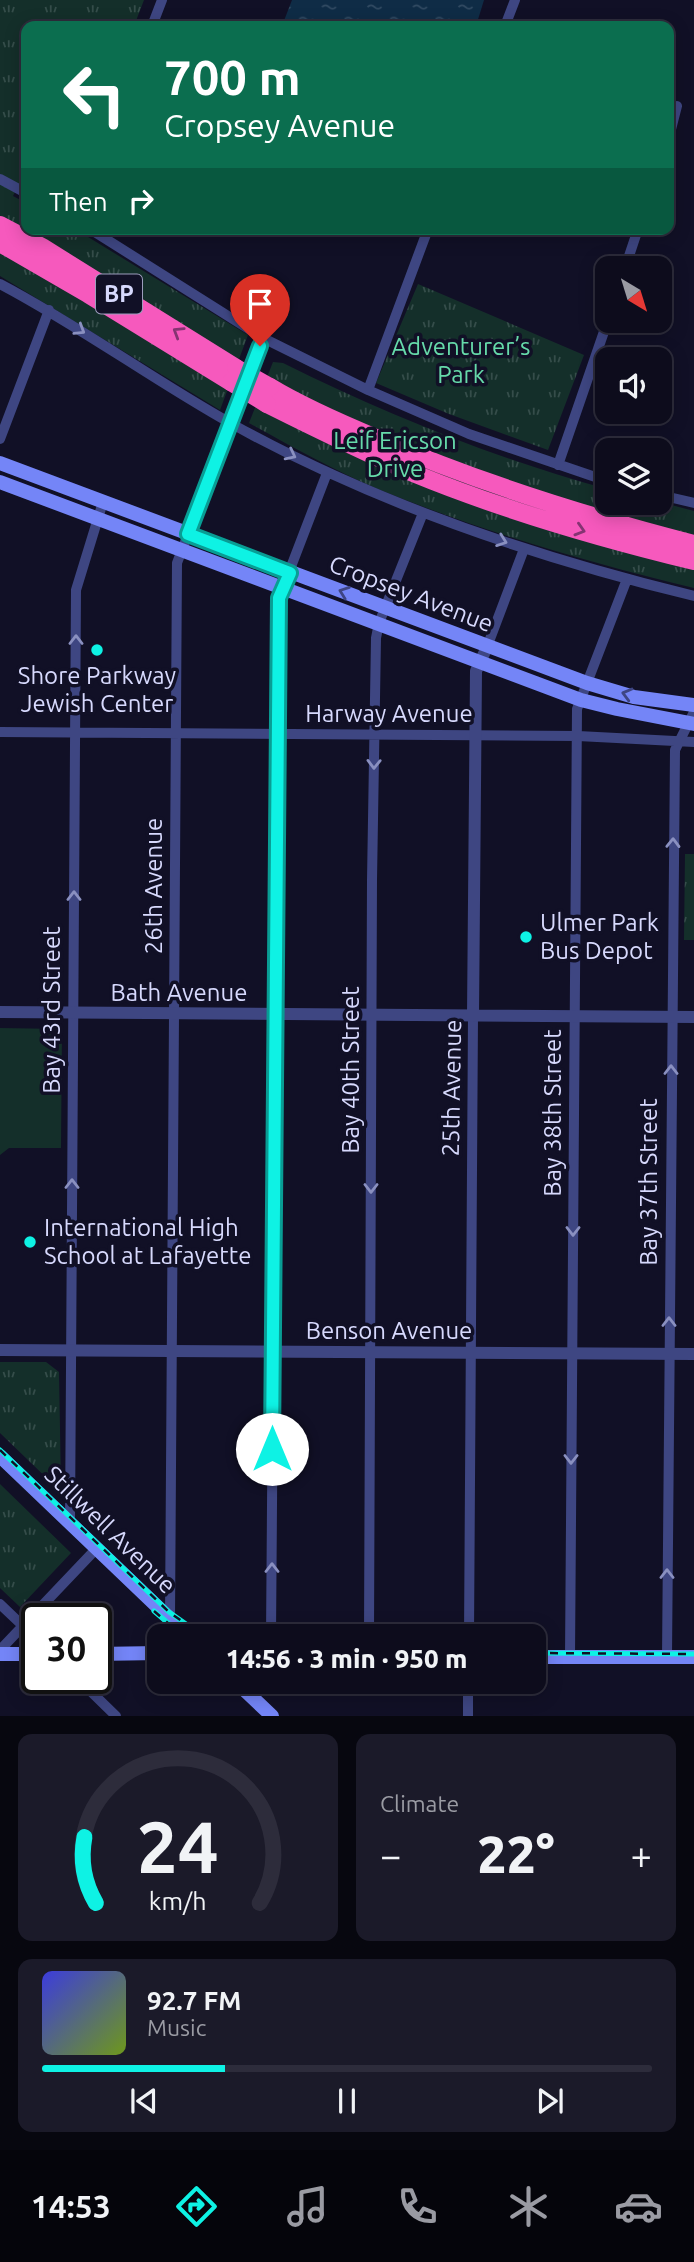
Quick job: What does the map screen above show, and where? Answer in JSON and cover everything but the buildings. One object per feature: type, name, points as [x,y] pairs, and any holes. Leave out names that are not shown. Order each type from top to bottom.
[{"type":"highway","name":"BP","points":[[0,225],[53,254],[233,375]]},
{"type":"highway","name":"BP","points":[[0,243],[390,463],[469,494],[581,531],[694,561]]},
{"type":"highway","name":"BP","points":[[269,396],[465,475],[578,512],[694,544]]},
{"type":"main road","name":"Cropsey Avenue","points":[[0,463],[587,683],[634,697],[694,705]]},
{"type":"main road","name":"Cropsey Avenue","points":[[0,482],[580,700],[692,720]]},
{"type":"main road","name":"Stillwell Avenue","points":[[0,1456],[175,1624]]},
{"type":"main road","points":[[0,1652],[21,1653]]},
{"type":"main road","points":[[112,1654],[147,1654]]},
{"type":"main road","points":[[546,1657],[694,1657]]},
{"type":"main road","points":[[249,1694],[272,1716]]},
{"type":"street","points":[[154,21],[162,0]]},
{"type":"street","points":[[507,21],[515,0]]},
{"type":"street","points":[[674,118],[677,106]]},
{"type":"street","points":[[0,179],[21,190]]},
{"type":"street","points":[[100,235],[263,338],[368,390],[468,434],[595,477]]},
{"type":"street","points":[[368,390],[426,235]]},
{"type":"street","points":[[629,256],[636,235]]},
{"type":"street","points":[[0,284],[49,310],[230,424],[327,474],[423,513],[524,549],[694,596]]},
{"type":"street","points":[[0,439],[49,310]]},
{"type":"street","points":[[558,465],[604,333]]},
{"type":"street","name":"26th Avenue","points":[[170,1619],[177,564],[263,338]]},
{"type":"street","points":[[271,1624],[279,598],[327,474]]},
{"type":"street","points":[[672,498],[694,503]]},
{"type":"street","name":"Bay 43rd Street","points":[[70,1522],[76,590],[103,502]]},
{"type":"street","name":"Bay 40th Street","points":[[369,1624],[376,638],[379,623],[423,513]]},
{"type":"street","name":"25th Avenue","points":[[469,1624],[476,671],[524,549]]},
{"type":"street","name":"Bay 38th Street","points":[[570,1657],[577,709],[627,579]]},
{"type":"street","name":"Bay 37th Street","points":[[667,1657],[675,750],[692,720]]},
{"type":"street","name":"Harway Avenue","points":[[0,732],[578,736],[694,742]]},
{"type":"street","name":"Bath Avenue","points":[[0,1012],[694,1017]]},
{"type":"street","name":"Benson Avenue","points":[[0,1350],[694,1354]]},
{"type":"street","points":[[45,1603],[96,1549]]},
{"type":"street","points":[[0,1604],[21,1624]]},
{"type":"street","points":[[0,1652],[21,1628]]},
{"type":"street","points":[[93,1694],[116,1716]]},
{"type":"street","points":[[468,1694],[468,1716]]},
{"type":"green space","points":[[0,0],[144,0],[136,21],[21,21],[21,180],[13,196],[21,200],[21,235],[85,235],[248,335],[220,410],[0,276]]},
{"type":"green space","name":"Adventurer’s Park","points":[[418,284],[584,355],[548,450],[449,414],[376,383]]},
{"type":"green space","name":"Leif Ericson Drive","points":[[273,362],[283,363],[442,434],[524,464],[595,486],[595,515],[672,515],[672,505],[694,511],[694,588],[574,556],[456,519],[345,474],[249,423]]},
{"type":"green space","points":[[685,854],[694,854],[694,940],[684,940]]},
{"type":"green space","points":[[0,1028],[62,1029],[61,1148],[9,1148],[0,1155]]},
{"type":"green space","points":[[0,1362],[46,1362],[59,1372],[61,1488],[57,1488],[0,1433]]},
{"type":"green space","points":[[0,1484],[71,1553],[20,1607],[0,1588]]},
{"type":"water","points":[[292,0],[484,0],[478,21],[284,21]]},
{"type":"railway","points":[[0,1450],[169,1612],[186,1624]]},
{"type":"railway","points":[[154,1611],[169,1624]]},
{"type":"railway","points":[[546,1653],[694,1654]]},
{"type":"place","name":"Shore Parkway Jewish Center","points":[[97,650]]},
{"type":"place","name":"Ulmer Park Bus Depot","points":[[526,937]]},
{"type":"place","name":"International High School at Lafayette","points":[[30,1242]]},
{"type":"route","points":[[260,346],[188,534],[290,573],[279,598],[272,1449]]}]
